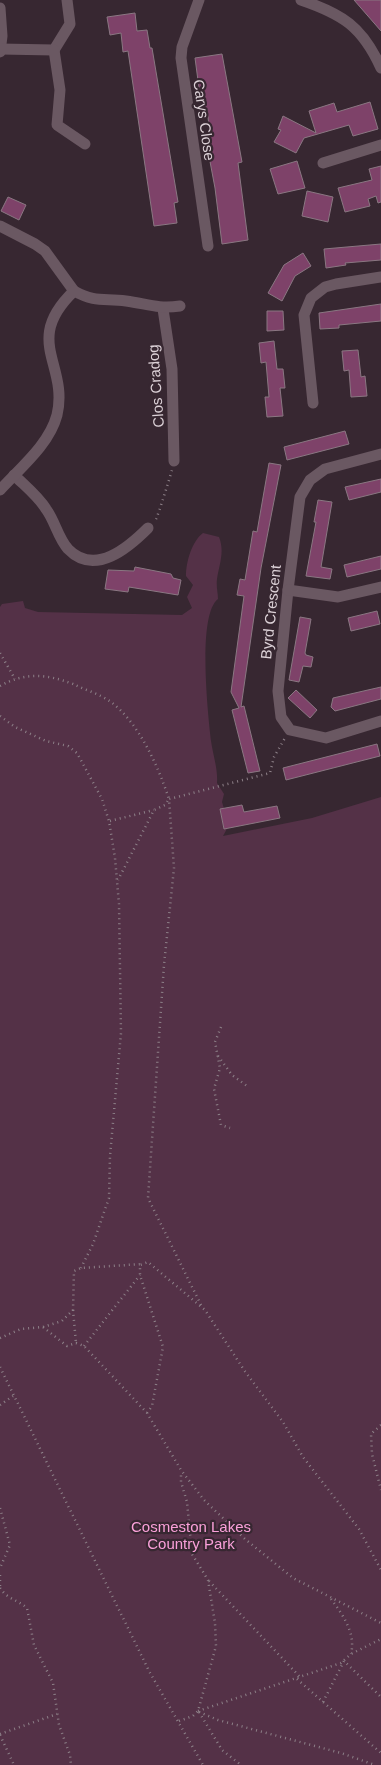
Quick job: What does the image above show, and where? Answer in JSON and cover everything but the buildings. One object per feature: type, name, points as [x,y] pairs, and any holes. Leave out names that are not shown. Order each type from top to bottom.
[{"type":"street","points":[[67,0],[70,24],[54,50],[60,90],[57,125],[86,144]]},
{"type":"street","name":"Carys Close","points":[[199,0],[182,47],[181,58],[208,246]]},
{"type":"street","points":[[301,0],[332,11],[345,18],[366,39],[381,68]]},
{"type":"street","points":[[0,8],[0,51],[54,50]]},
{"type":"street","points":[[323,163],[381,145]]},
{"type":"street","points":[[0,226],[36,244],[45,252],[74,291],[93,300],[124,301],[163,308],[180,306]]},
{"type":"street","points":[[313,404],[304,315],[311,298],[325,287],[381,277]]},
{"type":"street","points":[[0,490],[46,438],[56,416],[59,396],[50,353],[50,332],[54,314],[74,291]]},
{"type":"street","name":"Clos Cradog","points":[[163,308],[172,370],[174,461]]},
{"type":"street","name":"Byrd Crescent","points":[[290,730],[281,717],[278,691],[288,590],[303,488],[316,474],[325,469],[381,454]]},
{"type":"street","points":[[14,475],[41,502],[62,542],[76,555],[98,560],[121,554],[148,528]]},
{"type":"street","points":[[288,590],[338,598],[381,588]]},
{"type":"street","points":[[290,730],[326,738],[381,722]]},
{"type":"path","points":[[148,528],[159,516],[162,496],[174,461]]},
{"type":"path","points":[[0,654],[15,679]]},
{"type":"path","points":[[0,686],[28,675],[52,677],[110,702],[132,725],[152,756],[169,799],[174,868],[164,965],[148,1198],[201,1305],[244,1370],[283,1422],[303,1457],[359,1529],[381,1570]]},
{"type":"path","points":[[0,716],[15,727],[46,741],[68,746],[77,752],[94,781],[109,821],[117,881],[121,1034],[110,1156],[109,1198],[93,1244],[80,1268]]},
{"type":"path","points":[[109,821],[154,810],[165,805],[169,799],[270,773],[274,756],[290,730]]},
{"type":"path","points":[[117,881],[154,810]]},
{"type":"path","points":[[221,1026],[215,1042],[220,1068],[214,1088],[221,1125],[230,1128]]},
{"type":"path","points":[[217,1054],[232,1075],[241,1084],[247,1086]]},
{"type":"path","points":[[76,1343],[73,1310],[74,1271],[80,1268],[148,1262],[201,1305]]},
{"type":"path","points":[[84,1346],[140,1275],[142,1264]]},
{"type":"path","points":[[140,1275],[163,1347],[160,1372],[152,1406],[147,1413]]},
{"type":"path","points":[[0,1338],[21,1329],[43,1327],[62,1321],[73,1310]]},
{"type":"path","points":[[43,1327],[55,1339],[67,1346],[76,1343],[84,1346],[147,1413],[181,1470],[204,1500],[245,1539],[293,1578],[381,1623]]},
{"type":"path","points":[[0,1367],[108,1583],[149,1671],[203,1765]]},
{"type":"path","points":[[0,1405],[13,1396]]},
{"type":"path","points":[[381,1425],[372,1434],[372,1454],[381,1490]]},
{"type":"path","points":[[181,1470],[192,1554],[208,1580],[298,1678],[381,1754]]},
{"type":"path","points":[[0,1508],[10,1545],[0,1568]]},
{"type":"path","points":[[0,1576],[0,1588],[5,1596],[20,1601],[27,1608],[34,1645],[53,1683],[57,1714],[71,1765]]},
{"type":"path","points":[[208,1580],[216,1646],[198,1711],[222,1750],[241,1765]]},
{"type":"path","points":[[330,1597],[347,1622],[352,1641],[351,1654]]},
{"type":"path","points":[[323,1702],[344,1661],[351,1654],[381,1638]]},
{"type":"path","points":[[179,1722],[193,1716],[198,1711],[344,1661]]},
{"type":"path","points":[[344,1661],[381,1697]]},
{"type":"path","points":[[198,1711],[218,1720],[341,1753],[375,1765]]},
{"type":"path","points":[[14,1765],[0,1735],[57,1714]]},
{"type":"green space","name":"Cosmeston Lakes Country Park","points":[[203,533],[219,537],[222,548],[217,582],[218,599],[212,609],[208,624],[206,688],[217,783],[224,794],[222,802],[229,825],[223,836],[312,818],[381,797],[381,1765],[0,1765],[0,607],[2,604],[23,601],[25,608],[38,612],[182,615],[192,608],[187,597],[193,585],[186,576],[187,565],[193,546]]}]
